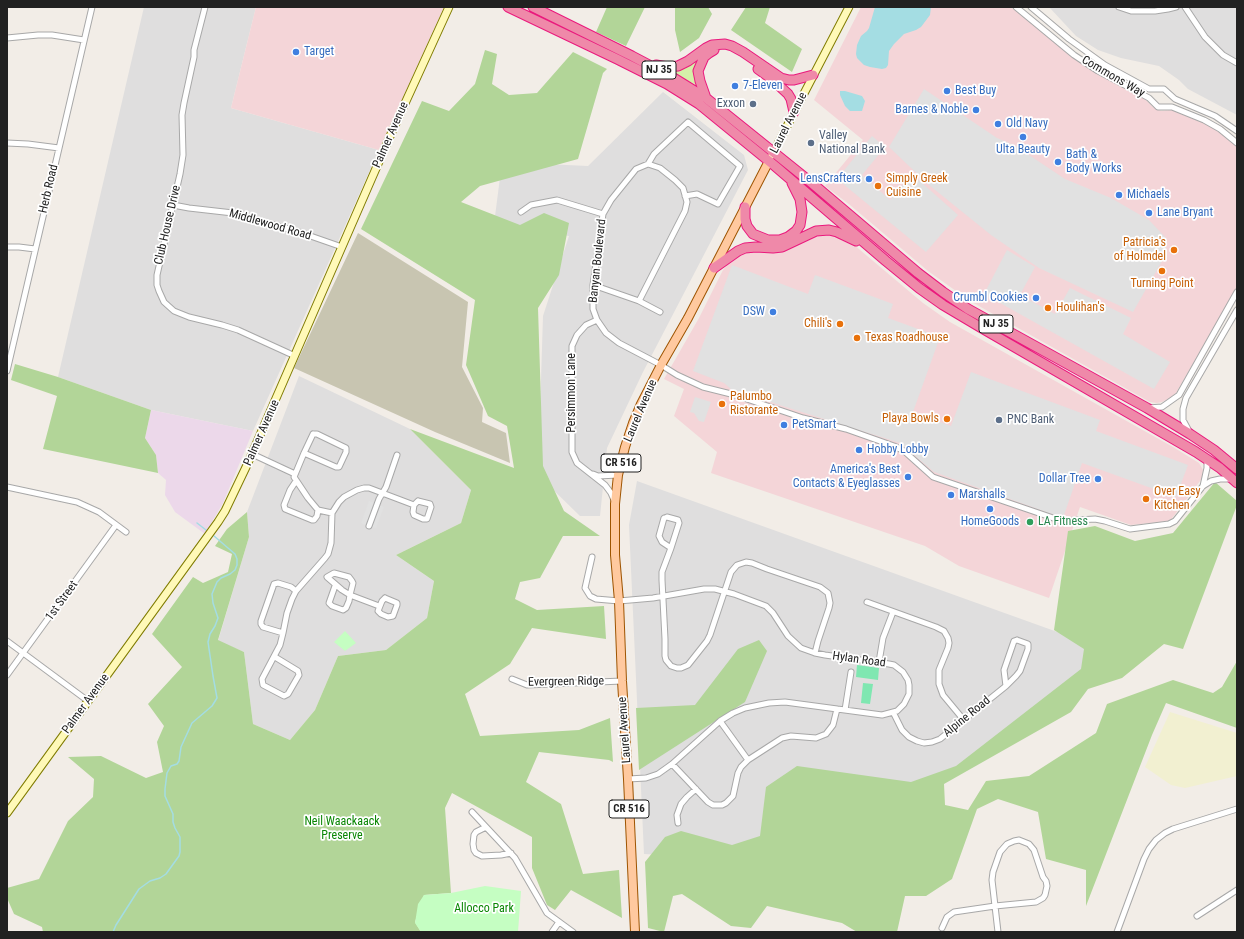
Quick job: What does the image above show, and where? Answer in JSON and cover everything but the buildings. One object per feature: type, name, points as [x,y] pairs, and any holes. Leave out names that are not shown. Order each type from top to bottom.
[{"type":"highway","name":"NJ 35","points":[[508,7],[667,84],[699,104],[771,156],[813,184],[918,273],[968,309],[1147,408],[1214,450],[1237,469]]},
{"type":"highway","name":"NJ 35","points":[[533,7],[645,62],[706,98],[771,156],[785,174],[919,288],[955,312],[1207,459],[1235,481]]},
{"type":"highway","points":[[645,62],[661,67],[674,66],[688,61],[712,45],[725,44],[743,52],[781,78],[794,80],[813,75]]},
{"type":"highway","points":[[706,98],[698,75],[699,66],[704,57],[709,53],[722,49],[735,54],[754,66],[783,89],[791,99],[794,112]]},
{"type":"highway","points":[[745,207],[745,219],[747,226],[753,234],[762,239],[774,241],[785,239],[796,231],[800,225],[802,212],[800,199],[794,186],[785,174]]},
{"type":"highway","points":[[714,268],[745,248],[756,246],[773,248],[782,247],[810,233],[821,230],[841,233],[862,244],[886,261]]},
{"type":"main road","name":"Laurel Avenue","points":[[635,932],[619,601],[615,555],[615,502],[618,475],[625,447],[641,404],[688,318],[771,156]]},
{"type":"street","name":"Herb Road","points":[[7,371],[92,7]]},
{"type":"street","name":"Club House Drive","points":[[206,7],[196,44],[184,102],[182,114],[183,155],[157,275],[157,285],[164,302],[174,311],[238,330],[295,356]]},
{"type":"street","name":"Laurel Avenue","points":[[771,156],[849,7]]},
{"type":"street","name":"Commons Way","points":[[1016,7],[1074,55],[1098,71],[1150,98],[1158,107],[1172,107],[1204,120],[1220,129],[1237,143]]},
{"type":"street","name":"Commons Way","points":[[1031,7],[1069,40],[1105,65],[1149,89],[1164,89],[1175,99],[1215,116],[1237,131]]},
{"type":"street","points":[[1119,7],[1131,11],[1155,11],[1176,7]]},
{"type":"street","points":[[1185,7],[1205,37],[1223,55],[1237,63]]},
{"type":"street","name":"Palmer Avenue","points":[[7,813],[219,521],[236,490],[391,134],[448,9]]},
{"type":"street","points":[[7,38],[52,35],[84,40]]},
{"type":"street","name":"Banyan Boulevard","points":[[685,196],[697,194],[718,204],[740,166],[688,122],[654,154],[648,164],[636,169],[611,200],[603,214],[593,285],[593,309],[597,320],[606,333],[619,343],[677,375],[703,387],[735,394],[802,418],[846,430],[894,446],[904,451],[933,477],[1062,521],[1095,519],[1133,529],[1169,524],[1175,521],[1203,486]]},
{"type":"street","points":[[7,143],[58,148]]},
{"type":"street","points":[[639,301],[685,211],[687,202],[683,188],[675,180],[660,168],[648,164]]},
{"type":"street","points":[[522,212],[531,205],[556,200],[603,214]]},
{"type":"street","name":"Middlewood Road","points":[[173,205],[233,213],[299,232],[342,247]]},
{"type":"street","points":[[7,248],[19,247],[35,249]]},
{"type":"street","points":[[593,285],[639,301],[660,312]]},
{"type":"street","points":[[1147,408],[1162,406],[1178,395],[1237,292]]},
{"type":"street","points":[[1190,434],[1183,420],[1183,408],[1186,398],[1237,310]]},
{"type":"street","name":"Persimmon Lane","points":[[597,320],[586,325],[577,335],[572,346],[572,452],[577,463],[605,485],[615,502]]},
{"type":"street","points":[[304,452],[339,467],[346,452],[346,448],[317,434],[313,434],[304,452],[294,477],[318,510],[332,513]]},
{"type":"street","points":[[252,454],[295,474]]},
{"type":"street","points":[[369,526],[382,492],[386,487],[397,455]]},
{"type":"street","points":[[1203,486],[1207,468],[1207,459]]},
{"type":"street","points":[[587,471],[598,476],[618,475]]},
{"type":"street","points":[[1203,486],[1211,481],[1220,479],[1235,481]]},
{"type":"street","points":[[296,481],[290,490],[284,505],[285,509],[312,520],[314,520],[317,516],[318,510]]},
{"type":"street","points":[[7,487],[78,502],[99,512],[126,532]]},
{"type":"street","points":[[274,657],[296,669],[299,673],[288,694],[284,696],[265,687],[262,680],[274,657],[280,646],[288,608],[296,591],[328,554],[331,543],[332,513],[344,497],[357,490],[369,488],[414,505]]},
{"type":"street","points":[[420,500],[430,504],[431,506],[427,519],[419,518],[414,515],[414,505],[420,500]]},
{"type":"street","points":[[671,548],[662,542],[659,536],[664,518],[667,517],[678,520],[680,524],[662,576],[666,660],[671,666],[681,668],[688,665],[710,635],[729,576],[734,568],[741,563],[746,562],[820,587],[824,590],[830,598],[830,603],[815,653]]},
{"type":"street","name":"1st Street","points":[[7,675],[24,654],[116,525]]},
{"type":"street","name":"Hylan Road","points":[[592,557],[585,588],[590,596],[596,599],[619,601],[662,597],[715,588],[766,606],[773,613],[784,632],[801,648],[815,653],[879,662],[897,667],[903,672],[908,680],[909,689],[906,701],[900,709],[893,712]]},
{"type":"street","points":[[335,586],[330,600],[330,605],[343,610],[345,609],[350,595],[352,583],[351,579],[334,573],[326,577],[335,586],[350,595],[380,606]]},
{"type":"street","points":[[283,633],[263,627],[260,624],[274,584],[278,583],[291,587],[296,591]]},
{"type":"street","points":[[867,602],[944,631],[949,643],[939,670],[938,681],[943,695],[963,719]]},
{"type":"street","points":[[879,662],[883,638],[893,612]]},
{"type":"street","name":"Alpine Road","points":[[893,712],[904,734],[913,740],[924,743],[940,739],[1006,686],[1020,671],[1028,649],[1028,644],[1018,640],[1014,641],[1004,670],[1006,686]]},
{"type":"street","points":[[7,642],[88,701]]},
{"type":"street","points":[[845,710],[851,672]]},
{"type":"street","name":"Evergreen Ridge","points":[[512,679],[526,685],[622,681]]},
{"type":"street","points":[[628,779],[650,778],[658,774],[672,764],[720,721],[745,708],[769,703],[785,702],[882,715],[893,712]]},
{"type":"street","points":[[672,764],[704,799],[713,805],[718,806],[726,803],[733,796],[738,773],[741,767],[748,760],[782,738],[791,736],[816,738],[826,734],[833,725],[837,709]]},
{"type":"street","points":[[720,721],[748,760]]},
{"type":"street","points":[[678,823],[677,814],[681,804],[696,789]]},
{"type":"street","points":[[1117,932],[1144,859],[1156,840],[1173,829],[1237,809]]},
{"type":"street","points":[[472,812],[511,853],[519,864],[544,909],[573,932]]},
{"type":"street","points":[[486,827],[476,832],[474,835],[474,850],[476,853],[482,856],[511,853]]},
{"type":"street","points":[[942,928],[947,917],[954,912],[995,906],[1036,902],[1045,895],[1047,886],[1046,881],[1043,877],[1034,850],[1030,845],[1019,840],[1012,841],[1003,847],[1000,852],[992,880],[995,906],[998,932]]},
{"type":"street","points":[[1197,916],[1237,890]]},
{"type":"street","points":[[552,932],[560,922]]},
{"type":"shaded area","points":[[144,7],[256,7],[231,108],[379,150],[253,431],[151,410],[58,377]]},
{"type":"shaded area","points":[[256,7],[444,7],[379,150],[231,108]]},
{"type":"shaded area","points":[[861,7],[1010,7],[1098,74],[1146,100],[1153,107],[1161,111],[1172,110],[1208,125],[1222,134],[1237,147],[1237,288],[1176,393],[1172,397],[1162,402],[1150,402],[970,301],[928,271],[850,205],[825,186],[863,140],[814,100]]},
{"type":"shaded area","points":[[1049,7],[1237,7],[1237,115],[1188,89],[1179,80],[1159,66],[1121,58],[1098,50],[1076,36]]},
{"type":"shaded area","points":[[924,89],[997,138],[1014,145],[1065,179],[1111,198],[1149,220],[1166,238],[1166,254],[1133,312],[1039,268],[991,235],[929,185],[889,147]]},
{"type":"shaded area","points":[[663,92],[744,155],[748,170],[643,372],[607,448],[600,516],[580,516],[538,475],[543,316],[569,236],[494,224],[502,162],[588,166]]},
{"type":"shaded area","points":[[872,136],[885,147],[862,175],[890,200],[912,174],[958,215],[926,252],[837,179]]},
{"type":"shaded area","points":[[358,233],[468,302],[462,367],[483,408],[482,422],[506,433],[510,463],[435,432],[294,368]]},
{"type":"shaded area","points":[[831,234],[847,239],[923,303],[950,322],[1199,463],[1203,470],[1202,478],[1170,521],[1131,525],[1080,507],[1049,598],[959,566],[925,546],[711,473],[717,452],[674,416],[684,389],[664,379],[699,318],[723,270],[729,263],[743,253],[815,235]]},
{"type":"shaded area","points":[[1007,250],[1035,267],[1020,295],[1055,314],[1070,288],[1131,318],[1123,334],[1170,362],[1154,389],[984,294]]},
{"type":"shaded area","points":[[732,265],[808,294],[815,275],[893,304],[888,318],[940,337],[913,412],[951,426],[971,372],[1100,420],[1096,431],[1188,465],[1176,497],[1082,463],[1063,518],[934,472],[900,443],[732,390],[724,383],[693,371]]},
{"type":"shaded area","points":[[299,376],[410,429],[471,490],[461,523],[396,555],[434,581],[427,618],[386,650],[338,656],[315,710],[290,740],[253,724],[244,652],[218,641],[249,537],[247,512]]},
{"type":"shaded area","points":[[695,397],[711,402],[704,422],[699,421],[694,413],[690,412]]},
{"type":"shaded area","points":[[151,410],[253,431],[223,503],[205,534],[175,512],[165,495],[166,480],[158,473],[156,455],[145,438]]},
{"type":"shaded area","points":[[637,481],[1102,648],[1072,702],[924,792],[769,843],[738,859],[644,854],[629,525]]},
{"type":"shaded area","points":[[369,501],[384,507],[376,528],[371,528],[361,523]]},
{"type":"shaded area","points":[[1170,712],[1237,733],[1237,776],[1185,788],[1171,785],[1145,767]]},
{"type":"green space","points":[[607,7],[645,7],[626,46],[596,32]]},
{"type":"green space","points":[[675,7],[708,7],[712,14],[699,38],[680,52],[675,30]]},
{"type":"green space","points":[[746,7],[770,7],[765,23],[802,49],[792,72],[731,30]]},
{"type":"green space","name":"Neil Waackaack Preserve","points":[[485,50],[497,54],[492,84],[509,95],[537,93],[573,52],[607,69],[603,73],[578,159],[480,186],[461,202],[520,225],[544,213],[569,223],[559,275],[538,308],[543,466],[564,511],[600,536],[563,536],[540,578],[520,582],[515,599],[537,610],[604,606],[606,639],[532,628],[510,664],[465,694],[480,736],[579,730],[610,718],[613,762],[609,760],[539,752],[526,782],[561,804],[583,874],[619,870],[622,918],[571,890],[555,910],[547,905],[532,868],[532,837],[452,793],[445,808],[451,893],[424,895],[415,922],[421,932],[43,932],[42,927],[14,914],[7,898],[7,888],[39,879],[68,821],[93,797],[94,779],[68,757],[101,756],[146,778],[163,772],[157,742],[164,726],[148,704],[182,667],[152,634],[193,577],[203,583],[228,572],[232,554],[215,546],[227,529],[247,512],[249,537],[218,640],[244,652],[253,724],[290,740],[315,710],[338,656],[386,650],[427,618],[434,581],[396,555],[461,523],[471,490],[410,429],[514,468],[507,426],[488,416],[466,365],[475,300],[361,229],[422,101],[449,111],[475,84]]},
{"type":"green space","points":[[701,54],[696,85],[670,71]]},
{"type":"green space","points":[[15,364],[58,377],[151,410],[145,438],[156,455],[158,473],[43,449],[57,396],[11,380]]},
{"type":"green space","points":[[1215,482],[1237,501],[1237,505],[1183,649],[1164,644],[1122,678],[1088,689],[1071,712],[944,784],[945,805],[968,810],[986,781],[1029,776],[1096,733],[1107,704],[1173,680],[1213,693],[1222,687],[1237,661],[1237,728],[1166,703],[1152,735],[1086,906],[1086,870],[1046,859],[1038,812],[998,799],[977,809],[952,879],[926,896],[905,896],[897,932],[857,932],[842,923],[767,906],[751,928],[731,926],[682,894],[673,896],[664,932],[648,928],[645,862],[665,837],[681,831],[732,845],[760,836],[766,787],[797,766],[911,782],[956,766],[1081,669],[1084,649],[1054,630],[1068,531],[1095,526],[1135,541],[1173,533]]},
{"type":"green space","points":[[345,631],[356,643],[345,651],[334,642]]},
{"type":"green space","points":[[759,640],[767,651],[745,702],[639,770],[636,708],[695,705],[738,649]]},
{"type":"green space","points":[[857,665],[879,668],[878,680],[856,677]]},
{"type":"green space","points":[[863,683],[873,684],[870,704],[861,703]]},
{"type":"green space","name":"Allocco Park","points":[[485,886],[521,891],[518,932],[421,932],[415,923],[418,904],[424,895],[451,893]]},
{"type":"water","points":[[875,7],[931,7],[930,15],[921,27],[904,34],[894,44],[889,51],[888,65],[886,68],[882,69],[864,65],[857,58],[856,54],[857,45],[861,36],[869,28]]},
{"type":"water","points":[[840,91],[862,96],[865,101],[862,111],[850,111],[845,106],[840,95]]},
{"type":"waterway","points":[[197,523],[206,530]]},
{"type":"waterway","points":[[113,932],[139,889],[150,881],[160,878],[166,874],[179,856],[180,837],[175,828],[173,814],[165,796],[167,773],[171,766],[177,764],[179,761],[181,747],[192,723],[212,706],[217,698],[208,642],[210,634],[218,618],[213,603],[212,594],[217,582],[235,570],[237,565],[235,554],[214,536]]},
{"type":"place","name":"Target","points":[[296,52]]},
{"type":"place","name":"7-Eleven","points":[[735,86]]},
{"type":"place","name":"Best Buy","points":[[947,91]]},
{"type":"place","name":"Exxon","points":[[753,104]]},
{"type":"place","name":"Barnes & Noble","points":[[976,110]]},
{"type":"place","name":"Old Navy","points":[[998,124]]},
{"type":"place","name":"Ulta Beauty","points":[[1023,137]]},
{"type":"place","name":"Valley National Bank","points":[[811,143]]},
{"type":"place","name":"Bath & Body Works","points":[[1058,162]]},
{"type":"place","name":"LensCrafters","points":[[869,179]]},
{"type":"place","name":"Simply Greek Cuisine","points":[[878,186]]},
{"type":"place","name":"Michaels","points":[[1119,195]]},
{"type":"place","name":"Lane Bryant","points":[[1149,213]]},
{"type":"place","name":"Patricia's of Holmdel","points":[[1174,250]]},
{"type":"place","name":"Turning Point","points":[[1162,271]]},
{"type":"place","name":"Crumbl Cookies","points":[[1036,298]]},
{"type":"place","name":"Houlihan's","points":[[1048,308]]},
{"type":"place","name":"DSW","points":[[773,312]]},
{"type":"place","name":"Chili's","points":[[840,324]]},
{"type":"place","name":"Texas Roadhouse","points":[[857,338]]},
{"type":"place","name":"Palumbo Ristorante","points":[[722,404]]},
{"type":"place","name":"Playa Bowls","points":[[947,419]]},
{"type":"place","name":"PNC Bank","points":[[999,420]]},
{"type":"place","name":"PetSmart","points":[[784,425]]},
{"type":"place","name":"Hobby Lobby","points":[[859,450]]},
{"type":"place","name":"America's Best Contacts & Eyeglasses","points":[[908,477]]},
{"type":"place","name":"Dollar Tree","points":[[1098,479]]},
{"type":"place","name":"Marshalls","points":[[951,495]]},
{"type":"place","name":"Over Easy Kitchen","points":[[1146,499]]},
{"type":"place","name":"HomeGoods","points":[[990,509]]},
{"type":"place","name":"LA Fitness","points":[[1030,522]]}]
